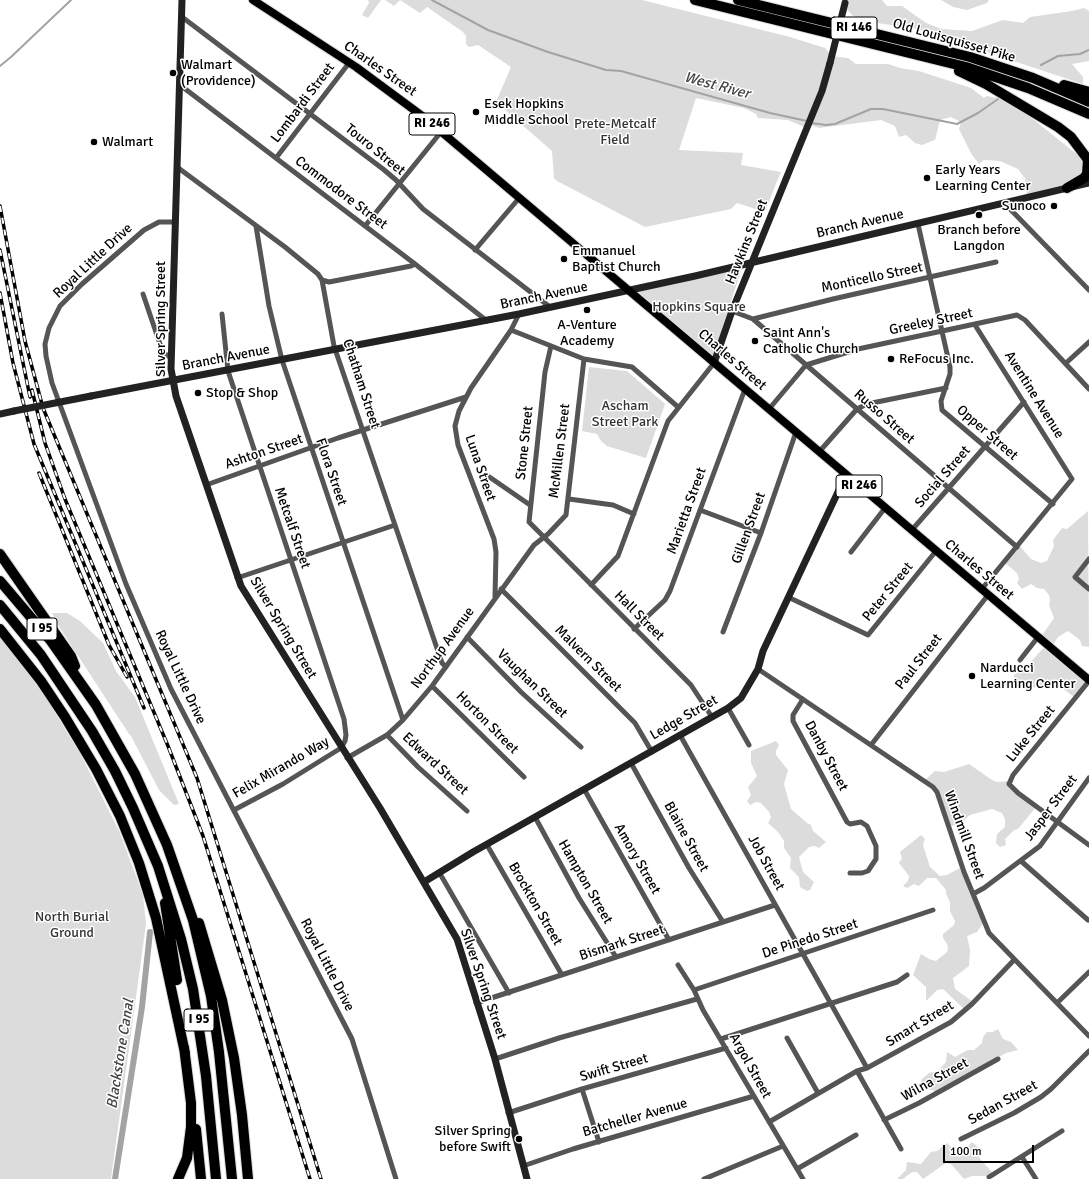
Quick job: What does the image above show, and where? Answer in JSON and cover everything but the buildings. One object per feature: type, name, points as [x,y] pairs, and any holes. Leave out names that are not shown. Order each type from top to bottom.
[{"type":"highway","name":"RI 146","points":[[695,0],[932,58]]},
{"type":"highway","name":"Old Louisquisset Pike","points":[[738,0],[939,49],[1012,71],[1089,102]]},
{"type":"highway","name":"Old Louisquisset Pike","points":[[932,58],[1008,80],[1089,114]]},
{"type":"highway","points":[[932,58],[986,84],[1058,128],[1070,137],[1088,160],[1087,174],[1084,178],[1067,188]]},
{"type":"highway","points":[[1012,71],[1089,92]]},
{"type":"highway","points":[[0,554],[71,656],[80,681]]},
{"type":"highway","name":"I 95","points":[[0,580],[44,632],[80,681],[114,734],[143,789],[165,840],[186,898],[201,952],[213,1007],[220,1052],[232,1179]]},
{"type":"highway","name":"I 95","points":[[0,605],[41,656],[92,731],[127,796],[158,866],[181,939],[194,995],[206,1076],[216,1179]]},
{"type":"highway","points":[[0,629],[28,664],[62,712],[90,759],[120,816],[139,863],[150,899],[166,958],[185,1053]]},
{"type":"highway","points":[[158,866],[182,1019],[201,1179]]},
{"type":"highway","points":[[186,898],[202,927],[220,990],[234,1058],[242,1115],[248,1179]]},
{"type":"highway","points":[[178,1179],[185,1165],[190,1144],[191,1103]]},
{"type":"highway","points":[[242,1115],[255,1179]]},
{"type":"main road","name":"Silver Spring Street","points":[[182,0],[171,358],[172,381],[237,578],[256,612],[424,882],[457,939],[476,1003],[495,1059],[508,1113],[528,1179]]},
{"type":"main road","name":"Charles Street","points":[[253,0],[387,89],[520,196],[911,531],[1089,680]]},
{"type":"main road","name":"Hawkins Street","points":[[714,363],[732,311],[811,118],[830,63],[845,1]]},
{"type":"main road","name":"Branch Avenue","points":[[0,414],[487,321],[630,291],[1089,183]]},
{"type":"main road","name":"Ledge Street","points":[[424,882],[535,817],[728,708],[740,698],[758,669],[764,650],[790,598],[846,474]]},
{"type":"street","name":"Touro Street","points":[[182,17],[399,183],[424,210],[550,307]]},
{"type":"street","name":"Lombardi Street","points":[[276,158],[311,115],[349,63]]},
{"type":"street","name":"Commodore Street","points":[[180,85],[415,264],[487,321]]},
{"type":"street","points":[[365,226],[441,132]]},
{"type":"street","points":[[177,167],[318,274],[322,280],[330,282],[415,264]]},
{"type":"street","points":[[475,250],[520,196]]},
{"type":"street","points":[[1008,202],[1011,210],[1088,286]]},
{"type":"street","name":"Royal Little Drive","points":[[175,222],[159,222],[144,230],[66,299],[55,314],[49,328],[46,344],[46,356],[52,383],[142,622],[180,707],[352,1040],[396,1179]]},
{"type":"street","name":"Opper Street","points":[[918,224],[950,367],[946,388],[941,401],[942,410],[985,448],[1053,504]]},
{"type":"street","name":"Flora Street","points":[[256,226],[269,306],[282,360],[403,720]]},
{"type":"street","name":"Monticello Street","points":[[753,319],[833,299],[996,262]]},
{"type":"street","name":"Chatham Street","points":[[322,280],[336,350],[442,663],[446,667]]},
{"type":"street","points":[[143,294],[164,353],[171,358]]},
{"type":"street","name":"Russo Street","points":[[732,311],[753,319],[1017,547]]},
{"type":"street","name":"Metcalf Street","points":[[222,314],[228,371],[258,467],[291,559],[344,719],[346,735],[345,741],[341,748]]},
{"type":"street","name":"Luna Street","points":[[495,597],[496,552],[494,539],[456,441],[457,419],[466,397],[511,330],[519,314]]},
{"type":"street","name":"Greeley Street","points":[[806,365],[858,350],[975,325],[1014,315],[1020,316],[1089,389]]},
{"type":"street","name":"Aventine Avenue","points":[[975,325],[1072,479],[1053,504]]},
{"type":"street","points":[[511,330],[584,359],[632,367],[678,407]]},
{"type":"street","points":[[1066,363],[1089,342]]},
{"type":"street","name":"Stone Street","points":[[543,537],[529,522],[544,379],[551,346]]},
{"type":"street","name":"McMillen Street","points":[[543,537],[548,534],[566,515],[584,359]]},
{"type":"street","name":"Hawkins Street","points":[[591,585],[618,556],[668,421],[714,363]]},
{"type":"street","points":[[769,409],[806,365]]},
{"type":"street","points":[[819,452],[857,410],[873,403],[946,388]]},
{"type":"street","name":"Marietta Street","points":[[634,629],[667,596],[745,389]]},
{"type":"street","name":"Ashton Street","points":[[206,484],[466,397]]},
{"type":"street","name":"Social Street","points":[[911,531],[973,458],[985,448],[1024,402]]},
{"type":"street","name":"Gillen Street","points":[[723,632],[761,533],[796,432]]},
{"type":"street","points":[[488,476],[530,505]]},
{"type":"street","points":[[569,499],[613,505],[634,514]]},
{"type":"street","points":[[981,590],[1053,504]]},
{"type":"street","points":[[851,552],[885,508]]},
{"type":"street","points":[[700,510],[761,533]]},
{"type":"street","points":[[237,578],[395,525]]},
{"type":"street","name":"Northup Avenue","points":[[348,758],[387,735],[403,720],[432,686],[495,597],[534,545],[543,537]]},
{"type":"street","name":"Hall Street","points":[[543,537],[691,685],[712,717]]},
{"type":"street","name":"Peter Street","points":[[790,598],[868,635],[936,551]]},
{"type":"street","points":[[1089,559],[1074,577],[1089,589]]},
{"type":"street","name":"Malvern Street","points":[[501,589],[635,723],[652,752]]},
{"type":"street","name":"Paul Street","points":[[871,745],[988,595]]},
{"type":"street","points":[[1020,660],[1038,637]]},
{"type":"street","name":"Vaughan Street","points":[[467,638],[521,692],[581,747]]},
{"type":"street","name":"Windmill Street","points":[[758,669],[926,781],[935,789],[973,894],[989,933],[1089,1036]]},
{"type":"street","name":"Luke Street","points":[[1057,823],[1018,793],[1009,784],[1013,775],[1089,680]]},
{"type":"street","name":"Horton Street","points":[[432,686],[524,777]]},
{"type":"street","name":"Danby Street","points":[[803,699],[793,715],[793,721],[850,824],[861,822],[867,826],[874,840],[877,851],[876,859],[868,871],[862,873],[850,873]]},
{"type":"street","points":[[728,708],[749,745]]},
{"type":"street","name":"Edward Street","points":[[387,735],[418,767],[467,811]]},
{"type":"street","name":"Job Street","points":[[680,735],[775,905],[832,1002],[867,1068]]},
{"type":"street","name":"Felix Mirando Way","points":[[234,810],[283,784],[341,748]]},
{"type":"street","name":"Blaine Street","points":[[631,763],[689,868],[723,922]]},
{"type":"street","name":"Jasper Street","points":[[973,894],[984,888],[1040,846],[1089,778]]},
{"type":"street","name":"Amory Street","points":[[584,789],[669,940]]},
{"type":"street","name":"Hampton Street","points":[[535,817],[579,898],[616,958]]},
{"type":"street","points":[[1057,823],[1089,845]]},
{"type":"street","name":"Brockton Street","points":[[487,845],[562,975]]},
{"type":"street","points":[[1021,861],[1088,920]]},
{"type":"street","points":[[439,872],[509,993]]},
{"type":"street","name":"Bismark Street","points":[[476,1003],[775,905]]},
{"type":"street","name":"De Pinedo Street","points":[[694,990],[933,910]]},
{"type":"street","name":"Smart Street","points":[[857,1072],[867,1068],[956,1018],[1014,960]]},
{"type":"street","name":"Argol Street","points":[[678,965],[694,990],[697,1000],[722,1039],[803,1179]]},
{"type":"street","points":[[1057,1003],[1089,972]]},
{"type":"street","points":[[722,1039],[897,982],[907,975]]},
{"type":"street","points":[[495,1059],[559,1038],[697,1000]]},
{"type":"street","points":[[787,1038],[818,1093]]},
{"type":"street","name":"Swift Street","points":[[508,1113],[582,1089],[726,1048]]},
{"type":"street","name":"Sedan Street","points":[[961,1139],[1014,1113],[1041,1097],[1089,1051]]},
{"type":"street","name":"Wilna Street","points":[[884,1120],[919,1104],[998,1058]]},
{"type":"street","points":[[769,1122],[857,1072],[901,1149]]},
{"type":"street","points":[[582,1089],[599,1142]]},
{"type":"street","name":"Batcheller Avenue","points":[[523,1166],[754,1096]]},
{"type":"street","points":[[990,1177],[1062,1131]]},
{"type":"street","points":[[797,1168],[856,1135]]},
{"type":"street","points":[[704,1179],[783,1146]]},
{"type":"street","points":[[1022,1157],[1036,1179]]},
{"type":"green space","points":[[368,0],[381,0],[368,18],[362,15],[369,3]]},
{"type":"green space","points":[[385,0],[400,0],[394,6]]},
{"type":"green space","name":"Prete-Metcalf Field","points":[[400,0],[642,0],[790,37],[825,48],[832,56],[848,58],[856,64],[888,64],[900,68],[919,71],[971,88],[984,98],[987,96],[1002,99],[1029,116],[1084,160],[1089,169],[1076,183],[1027,195],[1025,178],[1018,169],[1000,161],[984,160],[979,164],[972,155],[959,129],[961,122],[951,117],[940,120],[935,140],[922,145],[915,143],[906,135],[899,137],[895,126],[881,120],[819,128],[808,124],[804,127],[788,120],[758,118],[756,114],[744,108],[696,98],[679,150],[743,153],[741,165],[781,172],[765,212],[737,203],[731,209],[645,227],[557,181],[554,178],[552,151],[496,102],[511,67],[478,45],[469,47],[466,44],[466,36],[463,32],[427,7],[420,13]]},
{"type":"green space","points":[[845,0],[882,0],[887,6],[902,6],[926,23],[942,29],[972,31],[1003,20],[1023,23],[1030,17],[1084,8],[1089,11],[1089,61],[1072,64],[1083,77],[1083,84],[917,29],[864,21],[853,16],[845,7]]},
{"type":"green space","points":[[941,0],[989,0],[987,3],[967,10],[953,7]]},
{"type":"green space","name":"Hopkins Square","points":[[742,268],[713,356],[637,291]]},
{"type":"green space","name":"Ascham Street Park","points":[[589,367],[627,371],[665,404],[646,458],[607,446],[601,441],[597,434],[582,431]]},
{"type":"green space","points":[[1088,511],[1089,647],[1082,646],[1080,640],[1068,631],[1058,637],[1051,648],[1087,679],[1074,697],[1057,684],[1029,688],[1013,676],[1028,665],[1046,645],[1040,638],[1054,618],[1049,605],[1049,595],[1044,589],[1037,588],[1031,584],[1022,589],[1017,583],[1019,579],[1017,573],[1004,562],[1019,545],[1031,559],[1041,563],[1047,561],[1054,546],[1053,540],[1062,528],[1067,529]]},
{"type":"green space","points":[[52,613],[67,613],[80,621],[103,643],[116,671],[135,697],[179,804],[174,805],[159,790],[131,736],[58,625]]},
{"type":"green space","name":"North Burial Ground","points":[[0,636],[38,685],[81,755],[120,833],[143,895],[146,924],[111,1179],[0,1179]]},
{"type":"green space","points":[[776,741],[779,745],[776,755],[788,770],[784,784],[791,809],[811,825],[813,831],[826,842],[819,848],[815,846],[809,847],[799,857],[803,872],[814,882],[810,890],[807,891],[800,887],[799,877],[790,868],[791,858],[784,848],[784,841],[778,832],[768,823],[771,817],[769,812],[761,803],[756,802],[750,805],[747,801],[751,795],[748,787],[757,776],[751,763],[751,751]]},
{"type":"green space","points":[[969,764],[992,780],[997,782],[1010,781],[1013,787],[1036,807],[1018,829],[1014,830],[1005,839],[1006,845],[1000,847],[996,843],[997,834],[1005,827],[1005,819],[1002,813],[992,809],[970,815],[961,823],[948,827],[935,789],[925,780],[935,771],[944,772]]},
{"type":"green space","points":[[921,835],[925,839],[923,845],[930,867],[940,876],[947,875],[960,868],[983,923],[977,932],[967,936],[970,950],[969,966],[953,978],[955,989],[972,1001],[965,1008],[963,1008],[943,989],[937,990],[926,1001],[926,987],[913,975],[921,954],[936,961],[947,952],[947,944],[943,938],[943,934],[954,925],[955,921],[950,911],[950,902],[946,894],[946,890],[936,878],[927,878],[919,886],[914,884],[907,888],[903,886],[908,881],[909,876],[899,863],[902,858],[900,852]]},
{"type":"green space","points":[[998,1029],[1003,1039],[1011,1042],[1018,1050],[1006,1053],[938,1092],[928,1089],[921,1082],[922,1079],[929,1073],[938,1071],[946,1062],[947,1052],[955,1057],[968,1050],[974,1050],[982,1043],[983,1037],[987,1032],[993,1032]]},
{"type":"green space","points":[[972,1142],[979,1148],[978,1151],[980,1159],[993,1173],[989,1176],[972,1176],[964,1179],[951,1164],[946,1163],[923,1179],[917,1172],[912,1172],[903,1179],[897,1179],[906,1170],[907,1162],[921,1164],[931,1152],[937,1151],[947,1143],[955,1151],[963,1151]]},
{"type":"waterway","name":"West River","points":[[0,66],[71,0]]},
{"type":"waterway","name":"West River","points":[[432,0],[488,30],[548,52],[606,70],[621,71],[770,113],[807,121]]},
{"type":"waterway","name":"West River","points":[[1041,65],[1058,56],[1080,54],[1089,50]]},
{"type":"waterway","name":"West River","points":[[811,123],[826,125],[835,124],[871,109],[883,109],[957,124],[978,113],[998,99]]},
{"type":"waterway","name":"Blackstone Canal","points":[[115,1179],[142,1007],[150,932]]},
{"type":"railway","points":[[0,206],[25,341],[43,408],[197,778],[321,1179]]},
{"type":"railway","points":[[0,250],[30,397]]},
{"type":"railway","points":[[0,293],[13,363],[34,444],[144,708]]},
{"type":"railway","points":[[32,390],[45,443],[65,499],[168,746],[203,836],[310,1179]]},
{"type":"railway","points":[[39,473],[109,645],[127,677]]},
{"type":"place","name":"Walmart (Providence)","points":[[173,73]]},
{"type":"place","name":"Esek Hopkins Middle School","points":[[476,112]]},
{"type":"place","name":"Walmart","points":[[94,142]]},
{"type":"place","name":"Early Years Learning Center","points":[[927,178]]},
{"type":"place","name":"Sunoco","points":[[1054,206]]},
{"type":"place","name":"Branch before Langdon","points":[[979,215]]},
{"type":"place","name":"Emmanuel Baptist Church","points":[[564,259]]},
{"type":"place","name":"A-Venture Academy","points":[[587,310]]},
{"type":"place","name":"Saint Ann's Catholic Church","points":[[755,341]]},
{"type":"place","name":"ReFocus Inc.","points":[[891,359]]},
{"type":"place","name":"Stop & Shop","points":[[198,393]]},
{"type":"place","name":"Narducci Learning Center","points":[[972,676]]},
{"type":"place","name":"Silver Spring before Swift","points":[[519,1139]]}]
